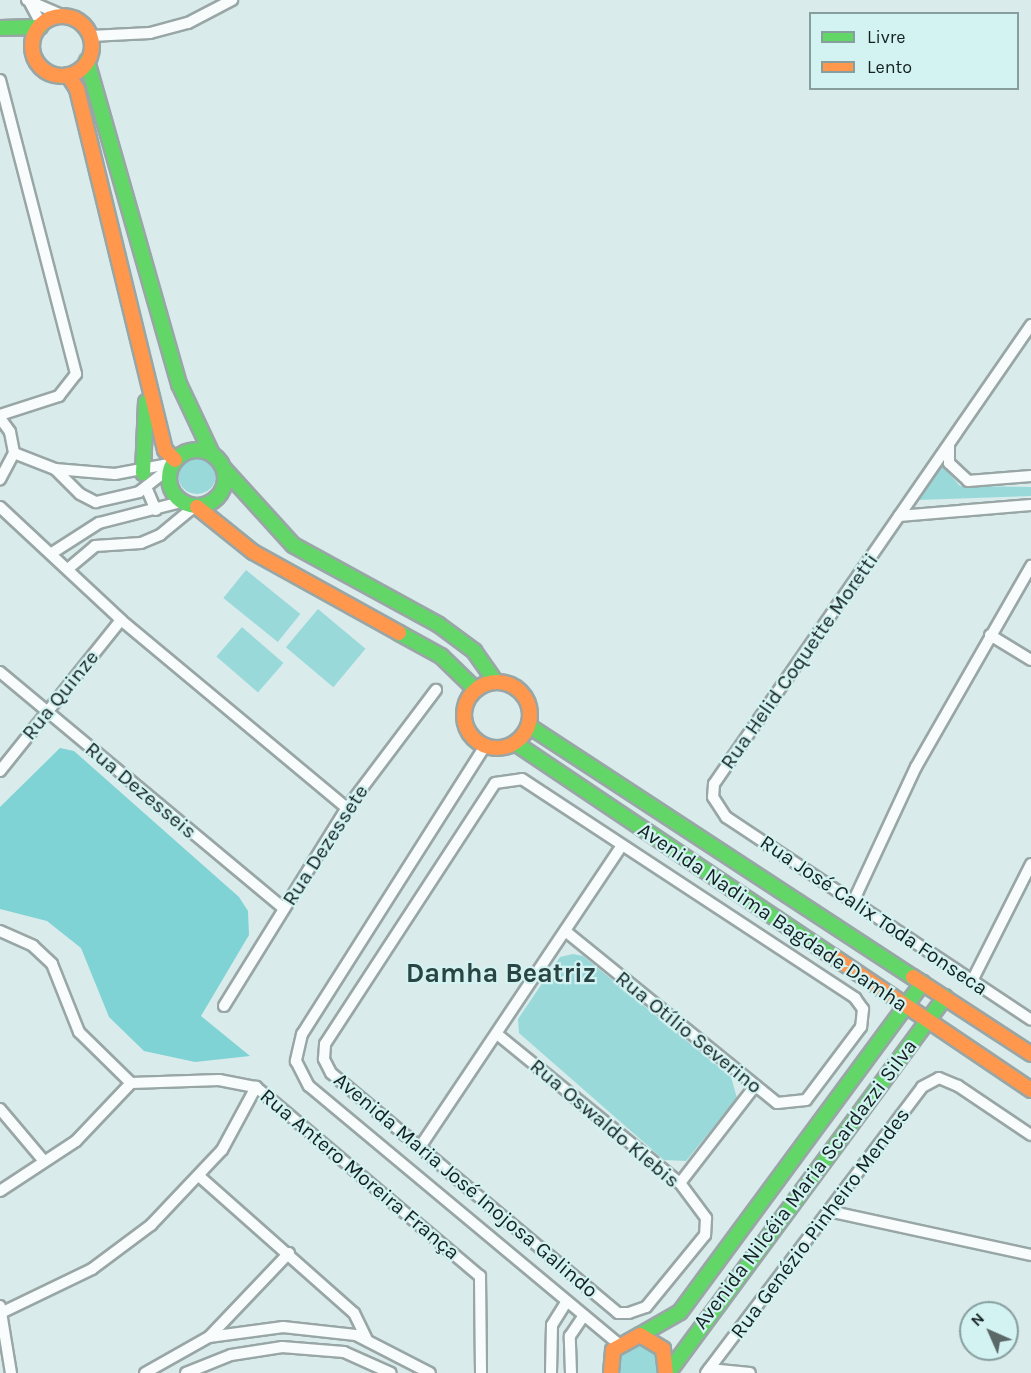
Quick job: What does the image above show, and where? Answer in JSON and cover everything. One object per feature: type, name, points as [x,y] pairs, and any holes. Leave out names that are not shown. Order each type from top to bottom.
[{"type":"street","points":[[28,0],[81,22],[91,36],[87,62],[179,384],[212,454],[293,545],[439,625],[474,651],[495,681],[524,694],[529,726],[515,744],[485,746]]},
{"type":"street","points":[[28,0],[41,26],[32,49]]},
{"type":"street","points":[[91,36],[150,33],[188,23],[232,0]]},
{"type":"street","points":[[4,27],[41,26],[64,16]]},
{"type":"street","points":[[4,27],[32,49],[44,70],[68,75],[77,89],[150,372],[165,450],[173,464],[170,487],[253,552],[441,656],[475,689]]},
{"type":"street","points":[[68,75],[87,62]]},
{"type":"street","points":[[0,80],[76,374],[59,396],[0,417],[10,432],[14,453],[0,479]]},
{"type":"street","name":"Rua Helid Coquette Moretti","points":[[717,810],[714,784],[1031,325]]},
{"type":"street","points":[[150,372],[145,480],[156,510]]},
{"type":"street","points":[[950,443],[949,463],[968,481],[1031,476]]},
{"type":"street","points":[[55,468],[88,501],[145,480],[193,450],[212,454]]},
{"type":"street","points":[[14,453],[55,468],[145,480]]},
{"type":"street","points":[[52,553],[99,523],[216,499],[225,470]]},
{"type":"street","points":[[69,568],[95,546],[141,543],[160,535],[191,505]]},
{"type":"street","points":[[899,516],[1031,505]]},
{"type":"street","points":[[0,507],[69,568],[121,620],[347,808]]},
{"type":"street","points":[[854,902],[916,767],[1031,566]]},
{"type":"street","name":"Rua Quinze","points":[[0,771],[121,620]]},
{"type":"street","points":[[990,635],[1031,660]]},
{"type":"street","name":"Rua Dezesseis","points":[[0,672],[283,908]]},
{"type":"street","points":[[485,746],[464,721],[475,689],[495,681]]},
{"type":"street","name":"Rua Dezessete","points":[[224,1006],[347,808],[436,690]]},
{"type":"street","name":"Avenida Nadima Bagdade Damha","points":[[529,726],[1031,1054]]},
{"type":"street","name":"Avenida Nadima Bagdade Damha","points":[[515,744],[1031,1090]]},
{"type":"street","points":[[485,746],[302,1034],[296,1061],[309,1086],[618,1344],[610,1358],[610,1373]]},
{"type":"street","name":"Avenida Nadima Bagdade Damha","points":[[510,778],[522,779],[855,999],[862,1009],[861,1028],[806,1100],[789,1103]]},
{"type":"street","name":"Avenida Maria José Inojosa Galindo","points":[[510,778],[495,783],[325,1044],[331,1073],[618,1313],[629,1313],[654,1298],[705,1234],[706,1218]]},
{"type":"street","name":"Rua José Calix Toda Fonseca","points":[[717,810],[1031,1020]]},
{"type":"street","points":[[420,1148],[622,845]]},
{"type":"street","points":[[972,981],[1031,864]]},
{"type":"street","points":[[0,932],[33,946],[52,964],[79,1032],[131,1083],[100,1120],[0,1191]]},
{"type":"street","name":"Rua Otílio Severino","points":[[565,932],[777,1103],[789,1103]]},
{"type":"street","name":"Avenida Nilcéia Maria Scardazzi Silva","points":[[618,1344],[640,1335],[680,1312],[736,1232],[923,983]]},
{"type":"street","name":"Avenida Nilcéia Maria Scardazzi Silva","points":[[667,1373],[757,1248],[945,998]]},
{"type":"street","name":"Rua Oswaldo Klebis","points":[[497,1034],[680,1183],[706,1218]]},
{"type":"street","name":"Rua Genézio Pinheiro Mendes","points":[[707,1371],[922,1087],[939,1078],[1031,1135]]},
{"type":"street","name":"Rua Antero Moreira França","points":[[131,1083],[219,1080],[256,1087],[480,1276],[481,1373]]},
{"type":"street","points":[[680,1183],[755,1086]]},
{"type":"street","points":[[11,1373],[2,1309],[92,1269],[151,1226],[199,1176],[234,1131],[256,1087]]},
{"type":"street","points":[[0,1109],[44,1161]]},
{"type":"street","points":[[814,1128],[835,1144]]},
{"type":"street","points":[[199,1176],[289,1253],[359,1318],[366,1338]]},
{"type":"street","points":[[828,1211],[1031,1255]]},
{"type":"street","points":[[736,1232],[757,1248]]},
{"type":"street","points":[[145,1373],[209,1337],[289,1253]]},
{"type":"street","points":[[551,1373],[552,1325],[567,1301]]},
{"type":"street","points":[[571,1373],[570,1336],[584,1315]]},
{"type":"street","points":[[209,1337],[308,1327],[366,1338],[430,1373]]},
{"type":"street","points":[[640,1335],[663,1349],[667,1373]]},
{"type":"street","points":[[186,1373],[231,1355],[282,1347],[344,1352],[391,1373]]},
{"type":"street","points":[[707,1371],[750,1373]]},
{"type":"shaded area","points":[[197,456],[210,462],[216,475],[210,488],[197,494],[184,488],[178,475],[184,462]]},
{"type":"shaded area","points":[[942,465],[960,486],[1031,487],[1031,496],[918,500]]},
{"type":"shaded area","points":[[246,570],[300,614],[278,642],[223,598]]},
{"type":"shaded area","points":[[318,609],[365,649],[333,687],[286,647]]},
{"type":"shaded area","points":[[242,627],[284,663],[258,693],[216,656]]},
{"type":"shaded area","points":[[60,748],[74,751],[239,897],[248,911],[249,935],[201,1016],[250,1056],[195,1062],[144,1051],[109,1017],[81,948],[47,921],[0,909],[0,807]]},
{"type":"shaded area","points":[[573,954],[583,956],[731,1077],[737,1098],[686,1161],[664,1160],[519,1033],[518,1019],[560,957]]},
{"type":"shaded area","points":[[639,1344],[658,1357],[657,1373],[620,1373],[620,1357]]},
{"type":"traffic: fast","points":[[0,28],[40,27]]},
{"type":"traffic: fast","points":[[87,61],[179,384],[212,454]]},
{"type":"traffic: fast","points":[[143,473],[146,402]]},
{"type":"traffic: fast","points":[[192,450],[202,450],[217,458],[223,467],[225,478],[223,489],[217,498],[202,506],[192,506],[181,501],[174,494],[169,483],[169,473],[174,462],[181,455],[192,450]]},
{"type":"traffic: fast","points":[[225,470],[293,545],[439,625],[474,651],[495,681]]},
{"type":"traffic: fast","points":[[399,633],[441,656],[475,689]]},
{"type":"traffic: fast","points":[[529,726],[913,977]]},
{"type":"traffic: fast","points":[[515,743],[834,957]]},
{"type":"traffic: fast","points":[[640,1335],[680,1312],[923,983]]},
{"type":"traffic: fast","points":[[668,1373],[945,997]]},
{"type":"traffic: slow","points":[[62,16],[83,25],[92,46],[83,67],[62,76],[41,67],[32,46],[41,25],[62,16]]},
{"type":"traffic: slow","points":[[68,75],[77,89],[165,450],[175,460]]},
{"type":"traffic: slow","points":[[197,507],[253,552],[399,633]]},
{"type":"traffic: slow","points":[[490,682],[504,682],[516,687],[525,696],[530,715],[528,728],[521,739],[504,748],[490,748],[478,743],[469,734],[464,722],[464,708],[469,696],[478,687],[490,682]]},
{"type":"traffic: slow","points":[[834,957],[1031,1090]]},
{"type":"traffic: slow","points":[[913,977],[1031,1054]]},
{"type":"traffic: slow","points":[[611,1373],[613,1350],[640,1335],[663,1349],[666,1373]]},
{"type":"district","name":"Damha Beatriz","points":[[501,974]]}]
